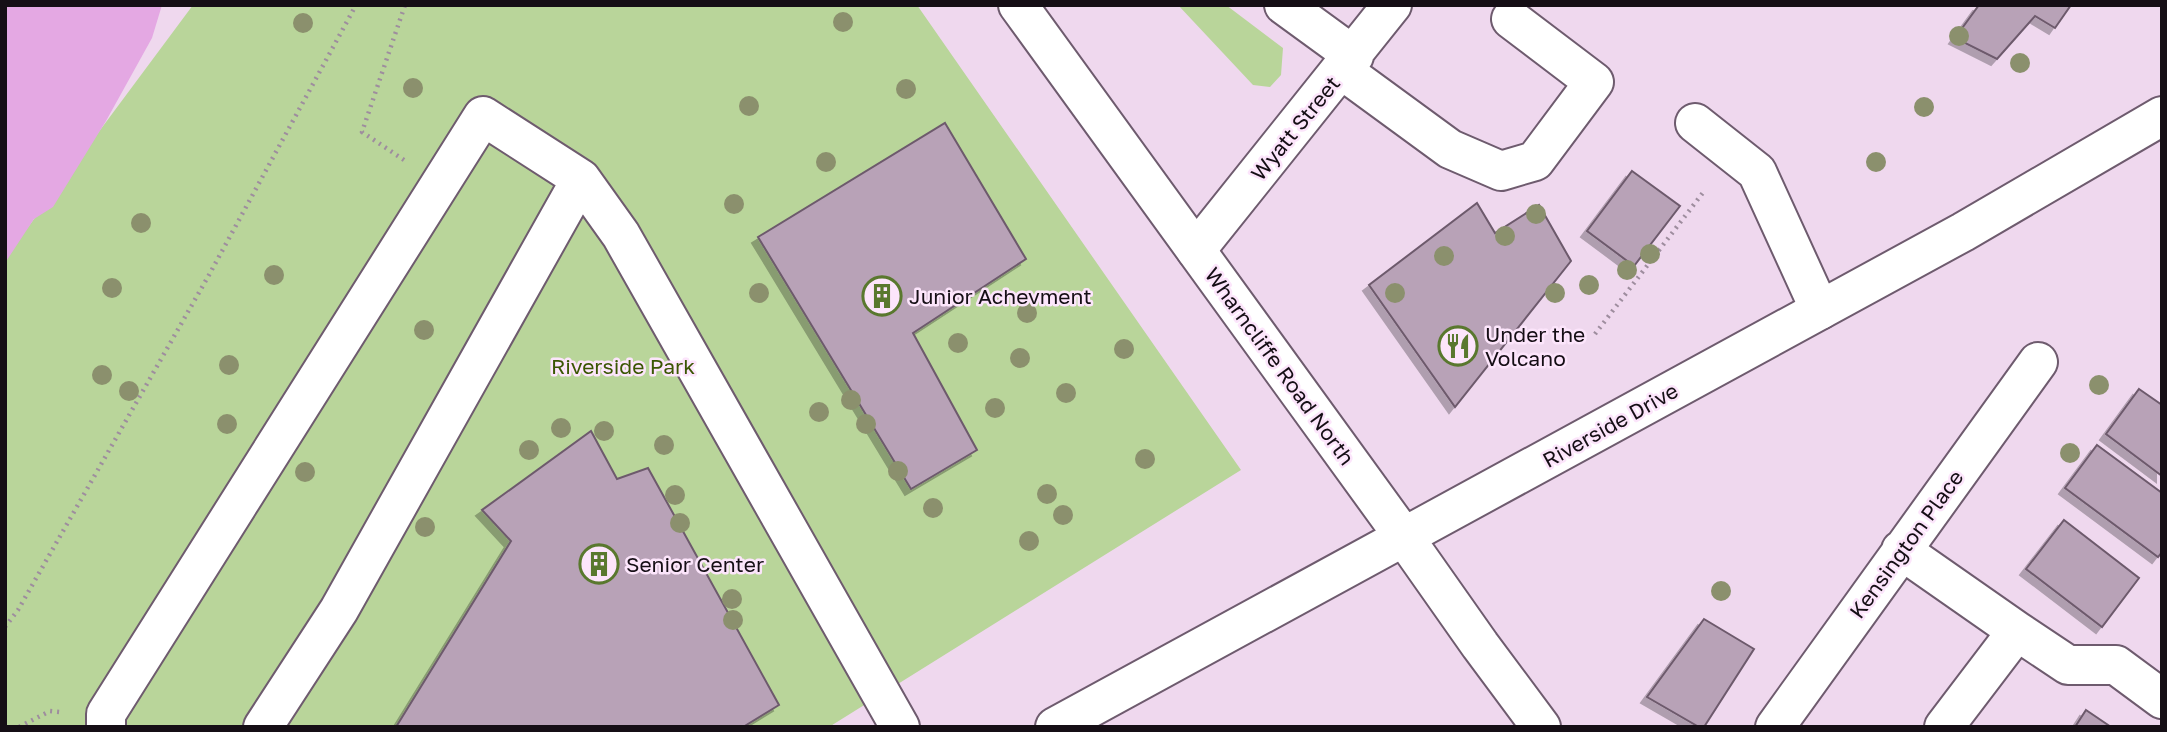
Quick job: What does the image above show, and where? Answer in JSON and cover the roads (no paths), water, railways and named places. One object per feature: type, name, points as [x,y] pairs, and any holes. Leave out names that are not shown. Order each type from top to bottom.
[{"type":"main road","name":"Wharncliffe Road North","points":[[1018,5],[1542,727]]},
{"type":"main road","points":[[1284,5],[1450,149],[1501,171],[1535,161],[1594,82],[1511,19]]},
{"type":"main road","name":"Wyatt Street","points":[[1196,250],[1392,5]]},
{"type":"main road","points":[[106,727],[106,714],[483,116],[581,179],[621,235],[900,727]]},
{"type":"main road","name":"Riverside Drive","points":[[1055,727],[1963,232],[2162,116]]},
{"type":"main road","points":[[1695,123],[1756,172],[1821,310]]},
{"type":"main road","points":[[263,727],[339,610],[581,179]]},
{"type":"main road","name":"Kensington Place","points":[[1775,727],[2038,362]]},
{"type":"main road","points":[[1901,550],[2068,665],[2116,665],[2162,699]]},
{"type":"main road","points":[[1944,727],[2017,631]]},
{"type":"place","name":"Junior Achevment","points":[[882,296]]},
{"type":"place","name":"Under the Volcano","points":[[1458,346]]},
{"type":"place","name":"Senior Center","points":[[599,564]]},
{"type":"park label","name":"Riverside Park","points":[[623,366]]}]
